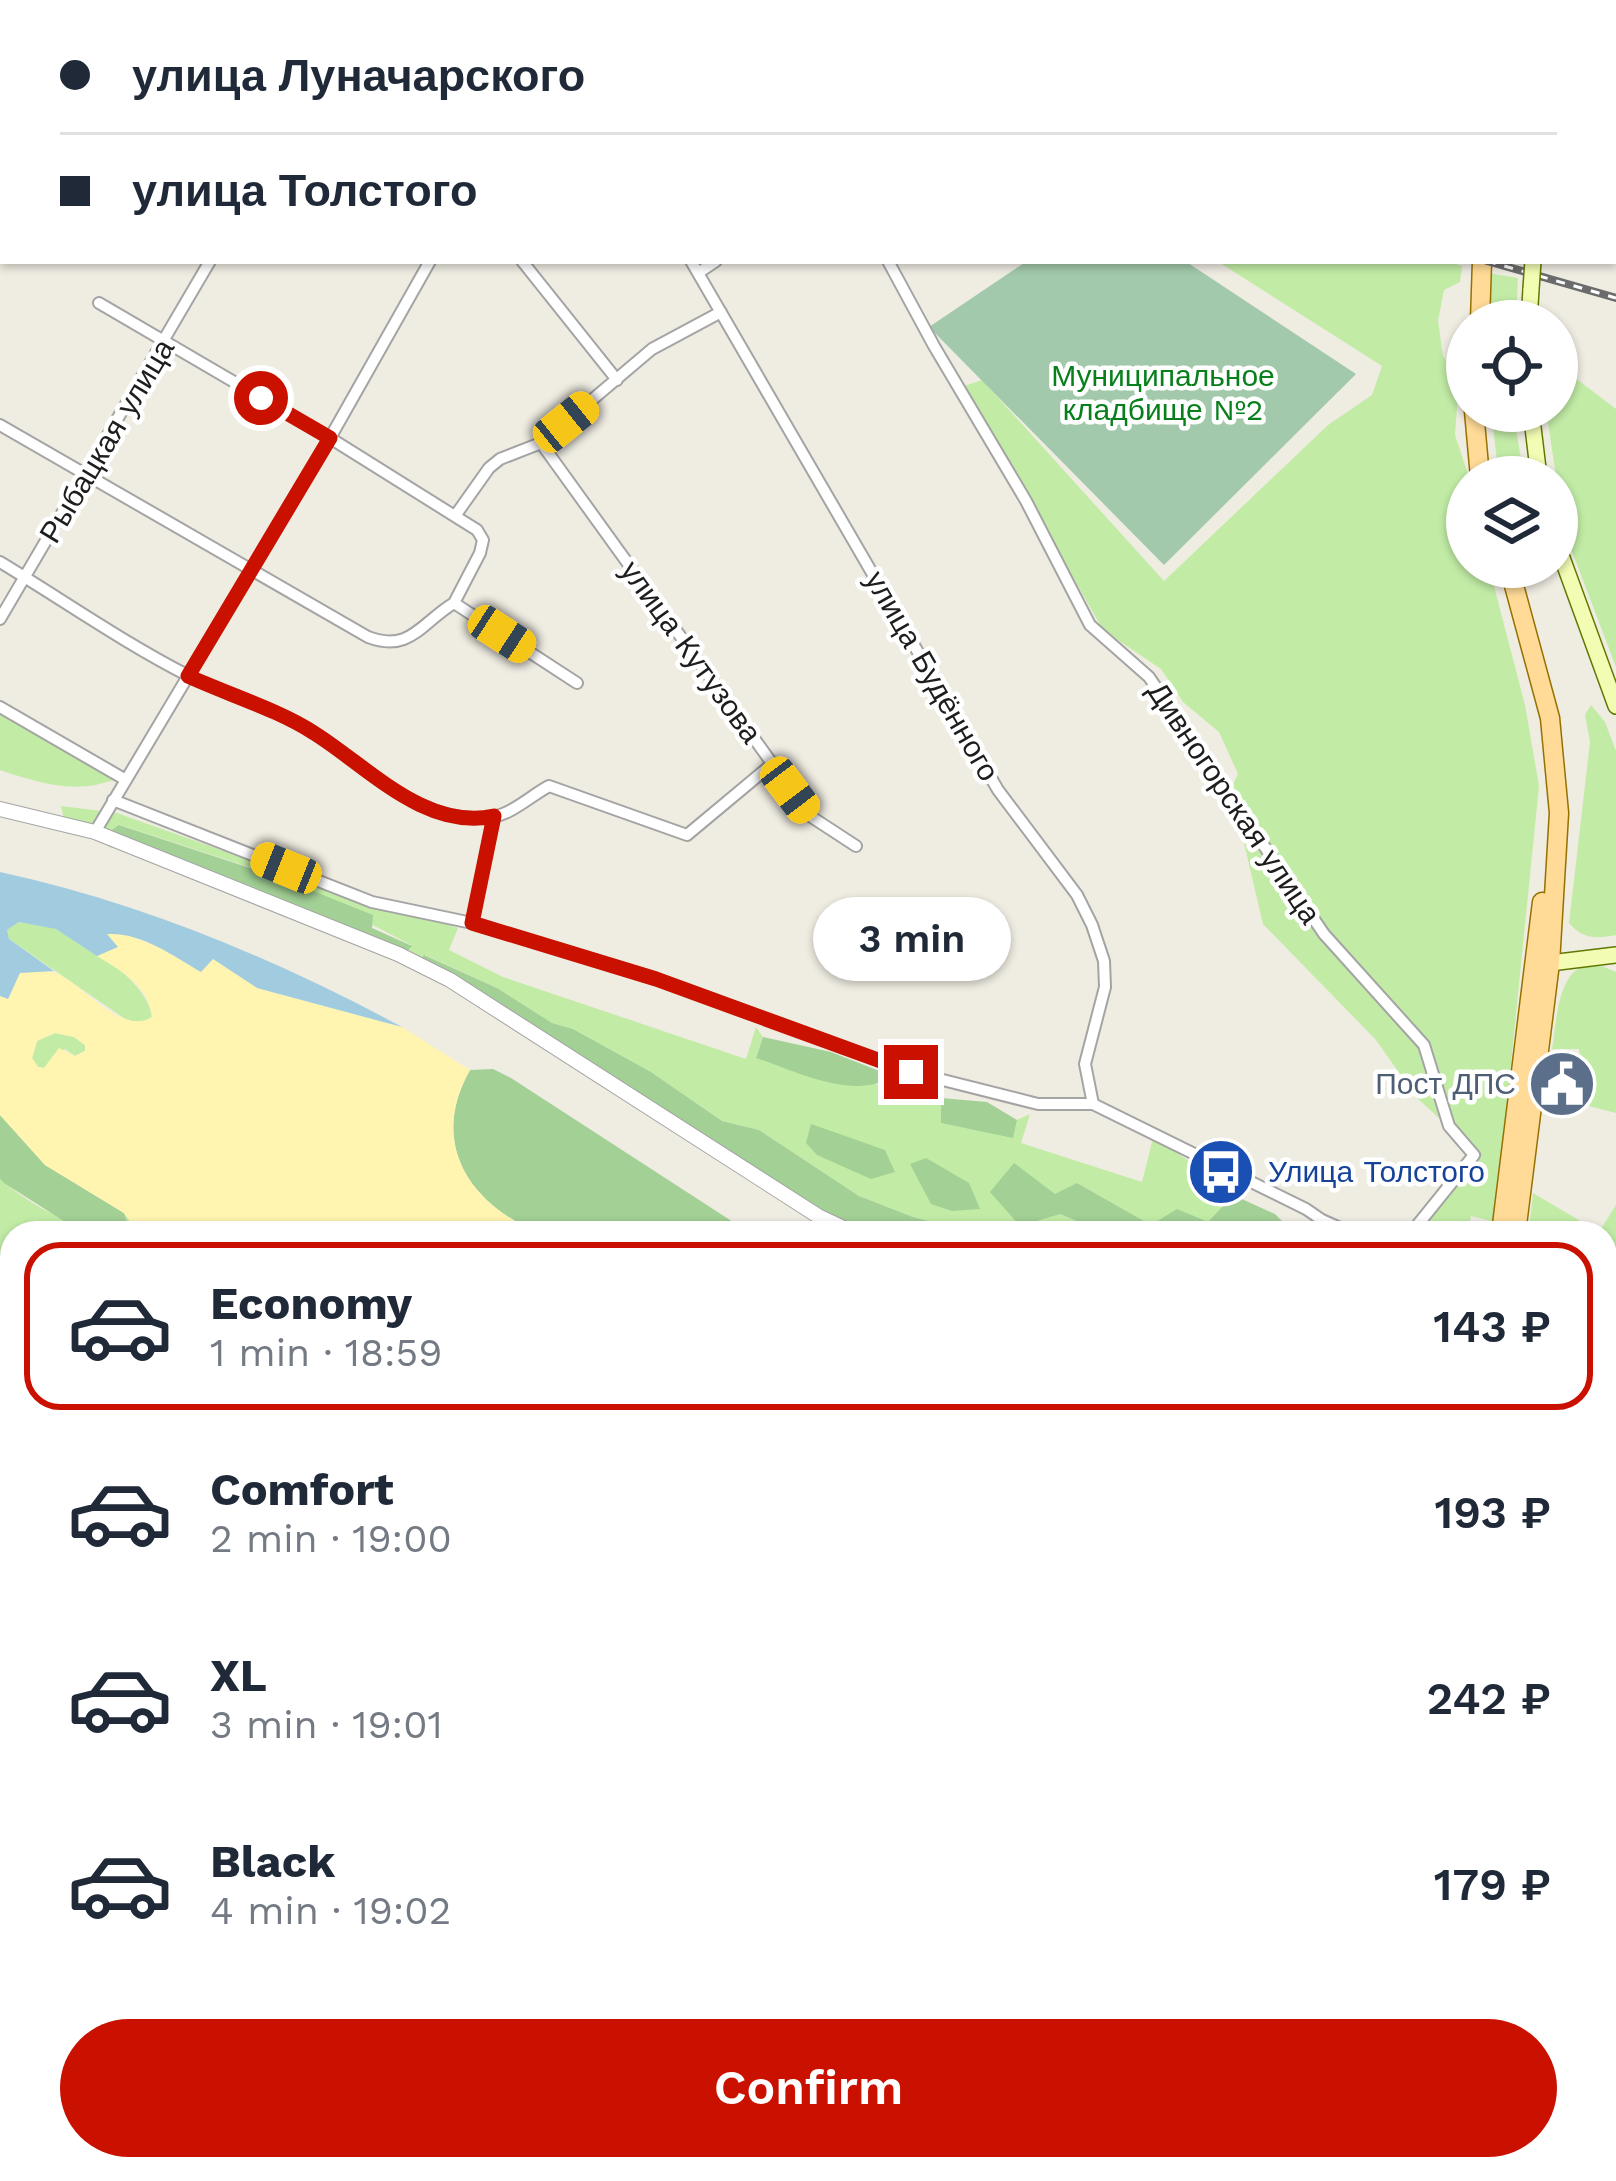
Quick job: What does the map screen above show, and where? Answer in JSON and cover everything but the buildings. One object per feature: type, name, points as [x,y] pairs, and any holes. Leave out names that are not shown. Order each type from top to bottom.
[{"type":"main road","points":[[1477,300],[1478,264]]},
{"type":"main road","points":[[1530,300],[1533,264]]},
{"type":"main road","points":[[1506,588],[1529,670],[1546,777],[1544,1007],[1517,1221]]},
{"type":"main road","points":[[1504,1221],[1543,964],[1558,775],[1539,666],[1515,588]]},
{"type":"main road","points":[[1573,588],[1616,706]]},
{"type":"main road","points":[[1543,964],[1616,955]]},
{"type":"main road","points":[[1544,1007],[1556,980],[1586,956]]},
{"type":"street","name":"Рыбацкая улица","points":[[0,619],[210,264]]},
{"type":"street","points":[[94,832],[428,264]]},
{"type":"street","points":[[524,264],[617,380]]},
{"type":"street","name":"улица Будённого","points":[[693,264],[998,790],[1077,895],[1092,925],[1104,962],[1105,987],[1085,1064],[1093,1103]]},
{"type":"street","points":[[698,273],[712,264]]},
{"type":"street","name":"Дивногорская улица","points":[[890,264],[1027,501],[1090,625],[1150,677],[1324,934],[1424,1045],[1449,1126],[1474,1155],[1421,1221]]},
{"type":"street","points":[[0,425],[250,572],[386,644],[415,634],[454,603],[481,553],[483,540],[477,530],[99,303]]},
{"type":"street","points":[[454,516],[489,467],[541,443],[652,349],[721,312]]},
{"type":"street","name":"улица Кутузова","points":[[541,443],[810,816],[856,846]]},
{"type":"street","points":[[0,562],[188,676],[312,731],[409,798],[442,812],[494,816],[509,812],[549,786],[687,835],[771,765]]},
{"type":"street","points":[[454,603],[577,683]]},
{"type":"street","points":[[0,706],[126,779]]},
{"type":"street","points":[[113,800],[372,902],[472,923],[656,979],[911,1072],[1038,1104],[1093,1103],[1314,1221]]},
{"type":"street","points":[[0,808],[94,832],[398,954],[450,980],[829,1221]]},
{"type":"street","points":[[472,923],[494,816]]},
{"type":"green space","name":"Муниципальное кладбище №2","points":[[1023,264],[1190,264],[1356,374],[1164,565],[929,327]]},
{"type":"green space","points":[[1222,264],[1462,266],[1460,282],[1444,290],[1438,321],[1446,360],[1446,432],[1455,432],[1462,456],[1446,456],[1446,588],[1494,588],[1525,705],[1539,786],[1495,1221],[1471,1216],[1470,1221],[1430,1221],[1478,1154],[1416,1097],[1376,1040],[1263,924],[1231,788],[1238,774],[1219,732],[1183,702],[1161,669],[1103,630],[964,386],[982,380],[1164,581],[1328,425],[1372,395],[1382,366]]},
{"type":"green space","points":[[1488,273],[1518,278],[1517,300],[1487,300]]},
{"type":"green space","points":[[1578,380],[1616,409],[1616,667],[1578,567],[1578,456],[1553,456],[1549,432],[1578,432]]},
{"type":"green space","points":[[1494,432],[1516,432],[1520,456],[1496,456]]},
{"type":"green space","points":[[1591,705],[1605,722],[1616,751],[1616,935],[1602,937],[1584,935],[1569,923],[1590,742],[1585,715]]},
{"type":"green space","points":[[0,714],[115,779],[72,787],[0,770]]},
{"type":"green space","points":[[61,806],[117,813],[330,889],[458,928],[449,950],[503,977],[746,1059],[756,1027],[763,1037],[756,1057],[879,1085],[892,1076],[941,1098],[941,1123],[1013,1137],[1017,1120],[1030,1114],[1021,1143],[1142,1182],[1153,1138],[1219,1180],[1233,1195],[1209,1221],[1144,1221],[1077,1183],[1060,1214],[1077,1221],[928,1221],[913,1217],[859,1196],[759,1130],[722,1121],[651,1072],[573,1029],[552,1023],[497,988],[425,955],[417,966],[399,960],[411,945],[283,878],[120,825],[106,834],[110,847],[66,827]]},
{"type":"green space","points":[[119,825],[283,879],[373,915],[372,928],[412,946],[399,960],[110,847],[106,834]]},
{"type":"green space","points":[[19,922],[56,929],[99,953],[140,991],[152,1017],[128,1021],[9,939],[7,930]]},
{"type":"green space","points":[[424,955],[497,988],[552,1023],[573,1029],[651,1072],[722,1121],[759,1130],[859,1196],[928,1221],[821,1221],[417,966]]},
{"type":"green space","points":[[1602,966],[1616,972],[1616,1113],[1585,1105],[1579,1049],[1552,1049],[1567,981],[1582,967]]},
{"type":"green space","points":[[55,1033],[74,1037],[85,1045],[85,1051],[75,1056],[65,1049],[44,1068],[38,1067],[32,1058],[37,1041]]},
{"type":"green space","points":[[763,1037],[831,1052],[892,1076],[860,1086],[806,1076],[756,1058]]},
{"type":"green space","points":[[493,1069],[511,1078],[731,1221],[514,1220],[475,1187],[455,1145],[458,1096],[470,1070]]},
{"type":"green space","points":[[941,1098],[987,1102],[1017,1120],[1013,1138],[941,1123]]},
{"type":"green space","points":[[0,1115],[45,1165],[124,1213],[127,1221],[64,1221],[0,1179]]},
{"type":"green space","points":[[811,1124],[885,1150],[895,1172],[871,1179],[817,1155],[806,1143]]},
{"type":"green space","points":[[926,1158],[969,1183],[980,1209],[952,1211],[931,1204],[910,1164]]},
{"type":"green space","points":[[1014,1163],[1055,1194],[1077,1183],[1144,1221],[1077,1221],[1060,1214],[1016,1221],[990,1192]]},
{"type":"green space","points":[[0,1179],[43,1209],[74,1221],[0,1221]]},
{"type":"green space","points":[[1533,1193],[1580,1221],[1530,1221]]},
{"type":"green space","points":[[1233,1195],[1282,1221],[1209,1221]]},
{"type":"green space","points":[[1177,1209],[1206,1221],[1158,1221]]},
{"type":"sand","points":[[123,933],[159,947],[201,972],[212,958],[257,988],[402,1027],[470,1070],[458,1096],[455,1145],[475,1187],[516,1221],[130,1221],[45,1165],[0,1115],[0,996],[9,998],[19,973],[54,972],[116,1015],[141,1021],[152,1017],[140,988],[97,956],[117,947],[105,934]],"holes":[[[55,1033],[85,1045],[85,1051],[75,1056],[59,1048],[44,1068],[32,1058],[37,1041]]]},
{"type":"water","points":[[0,872],[104,899],[206,935],[402,1027],[257,988],[213,959],[201,972],[156,946],[120,934],[107,934],[118,947],[97,956],[56,929],[19,922],[7,930],[9,939],[54,971],[20,973],[8,999],[0,996]]},
{"type":"railway","points":[[1497,264],[1616,298]]},
{"type":"place","name":"Пост ДПС","points":[[1562,1084]]},
{"type":"place","name":"Улица Толстого","points":[[1221,1172]]},
{"type":"route","points":[[261,398],[330,438],[188,676],[312,731],[409,798],[442,812],[494,816],[472,923],[656,979],[911,1072]]}]
